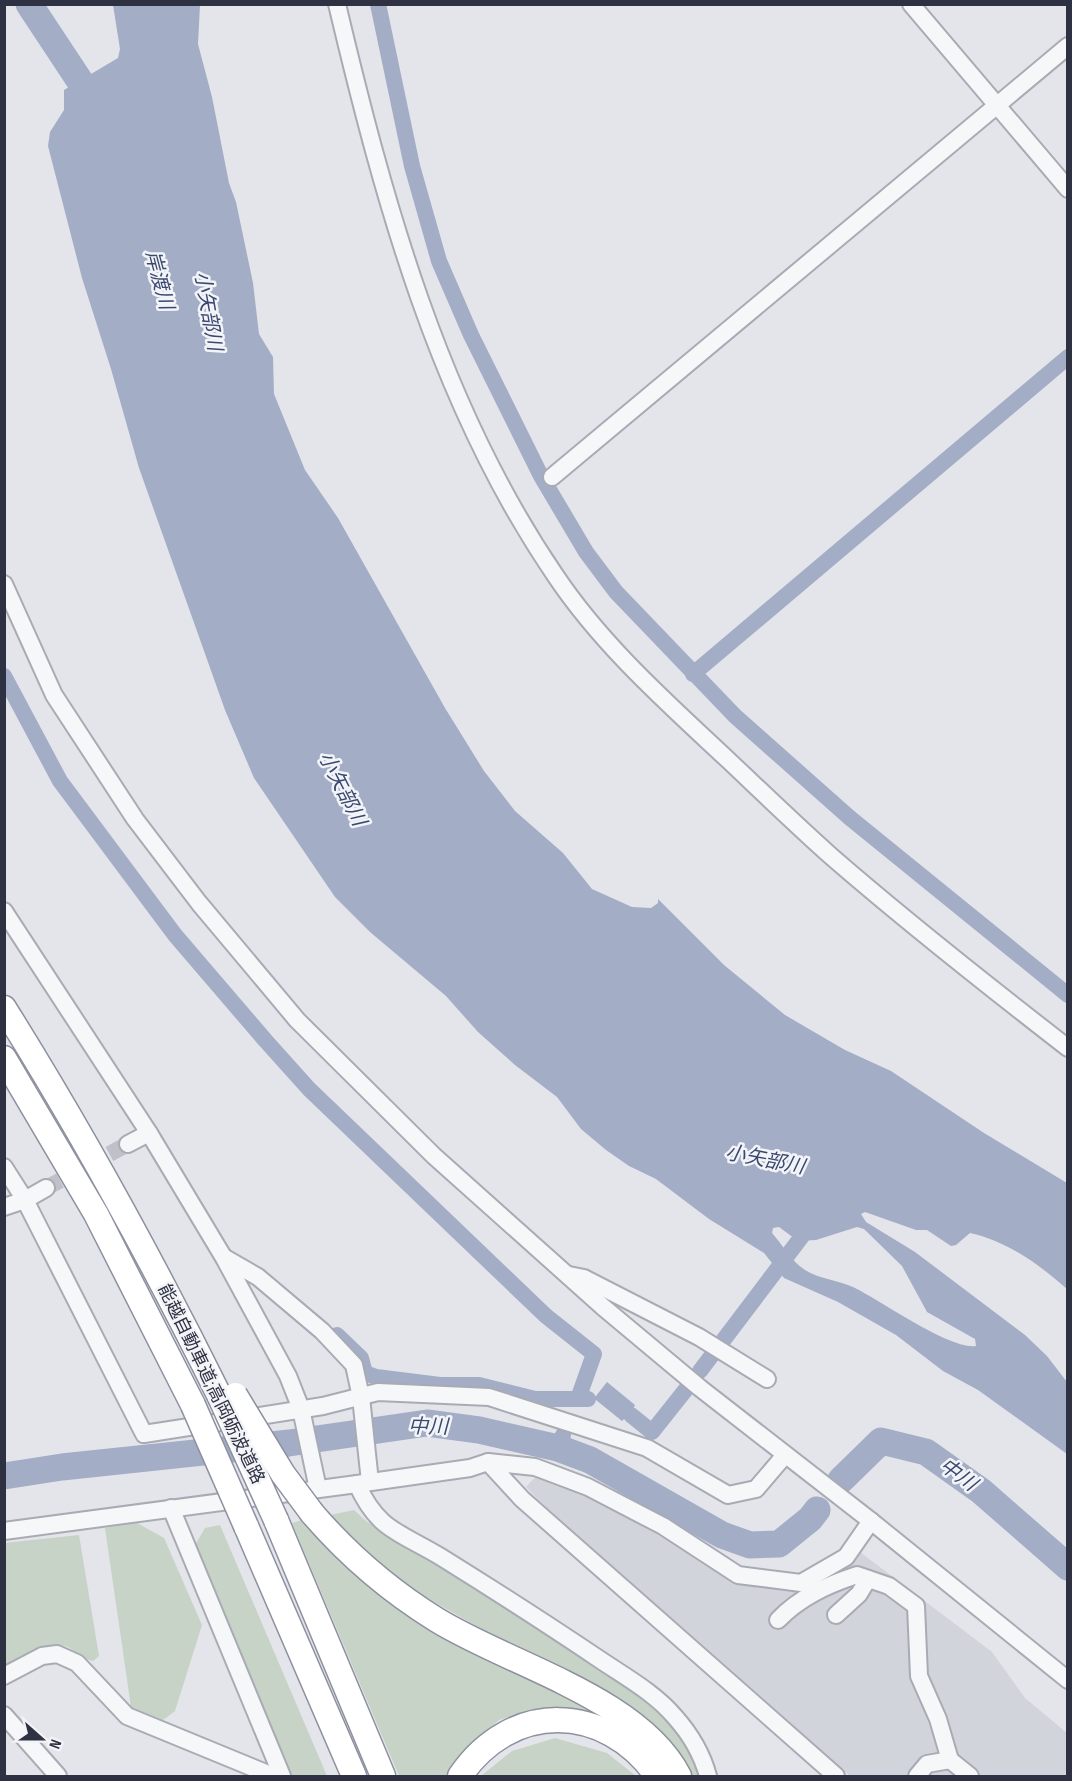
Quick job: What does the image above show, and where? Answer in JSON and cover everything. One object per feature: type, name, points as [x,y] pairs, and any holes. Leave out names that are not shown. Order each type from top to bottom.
[{"type":"highway","points":[[4,1008],[154,1249],[227,1396],[312,1513],[349,1553],[376,1576],[437,1620],[621,1715],[658,1746],[679,1776]]},
{"type":"highway","name":"能越自動車道;高岡砺波道路","points":[[4,1058],[96,1214],[193,1405],[354,1776]]},
{"type":"highway","name":"能越自動車道;高岡砺波道路","points":[[227,1396],[383,1776]]},
{"type":"highway","points":[[246,1526],[263,1578],[344,1776]]},
{"type":"highway","points":[[460,1776],[486,1745],[507,1731],[553,1720],[584,1725],[611,1734],[632,1747],[657,1776]]},
{"type":"street","points":[[337,4],[398,238],[438,347],[468,422],[521,523],[555,576],[584,615],[659,695],[832,857],[1068,1048]]},
{"type":"street","points":[[911,4],[1068,189]]},
{"type":"street","points":[[552,477],[1068,46]]},
{"type":"street","points":[[4,584],[54,695],[135,819],[200,903],[305,1028],[434,1156],[565,1274],[700,1388],[871,1521],[1068,1680]]},
{"type":"street","points":[[4,911],[149,1133],[224,1258],[288,1376],[302,1413],[318,1489]]},
{"type":"street","points":[[128,1144],[149,1133]]},
{"type":"street","points":[[4,1167],[25,1200],[144,1434],[362,1404],[378,1392],[489,1397],[647,1448],[728,1495],[756,1489],[785,1455]]},
{"type":"street","points":[[4,1206],[25,1200],[46,1188]]},
{"type":"street","points":[[224,1258],[258,1277],[322,1331],[354,1365],[362,1404],[366,1443],[364,1483],[368,1508],[382,1523],[422,1545],[558,1631],[635,1683],[674,1715],[694,1741],[708,1776]]},
{"type":"street","points":[[565,1274],[584,1278],[699,1337],[767,1379]]},
{"type":"street","points":[[4,1531],[470,1468],[488,1462],[535,1467],[588,1487],[663,1526],[738,1575],[801,1583],[846,1557],[871,1521]]},
{"type":"street","points":[[488,1462],[522,1499],[836,1776]]},
{"type":"street","points":[[171,1508],[282,1776]]},
{"type":"street","points":[[778,1620],[793,1604],[835,1582],[857,1575],[889,1586],[916,1606],[919,1676],[939,1719],[950,1760],[970,1776]]},
{"type":"street","points":[[836,1615],[859,1594],[868,1579]]},
{"type":"street","points":[[4,1676],[42,1656],[57,1654],[77,1663],[127,1716],[273,1776]]},
{"type":"street","points":[[4,1715],[58,1776]]},
{"type":"street","points":[[917,1776],[927,1764],[950,1760]]},
{"type":"shaded area","points":[[537,1475],[583,1493],[653,1530],[718,1573],[758,1588],[791,1592],[828,1580],[860,1552],[992,1652],[1025,1698],[1067,1733],[1067,1776],[850,1776],[544,1505],[526,1487]]},
{"type":"green space","points":[[354,1510],[366,1521],[599,1665],[659,1709],[689,1746],[701,1776],[691,1776],[516,1649],[412,1589],[369,1557],[330,1515]]},
{"type":"green space","points":[[306,1519],[306,1525],[353,1573],[414,1618],[598,1714],[610,1725],[560,1710],[531,1710],[499,1720],[477,1740],[450,1776],[399,1776],[292,1523]]},
{"type":"green space","points":[[137,1523],[164,1538],[202,1625],[175,1711],[163,1720],[131,1707],[105,1528]]},
{"type":"green space","points":[[220,1525],[327,1776],[292,1776],[195,1545],[205,1528]]},
{"type":"green space","points":[[79,1535],[99,1656],[93,1661],[89,1660],[61,1645],[36,1651],[5,1667],[4,1543]]},
{"type":"green space","points":[[555,1738],[607,1753],[636,1776],[481,1776],[512,1751]]},
{"type":"water","name":"小矢部川","points":[[113,5],[200,5],[198,44],[212,97],[229,183],[236,202],[253,283],[259,334],[273,357],[274,394],[305,470],[338,518],[445,708],[484,771],[515,811],[563,853],[592,889],[632,907],[651,908],[658,903],[658,899],[724,965],[785,1015],[845,1050],[891,1071],[984,1133],[1067,1183],[1067,1289],[1022,1255],[984,1237],[970,1233],[956,1245],[951,1246],[927,1230],[916,1230],[865,1212],[861,1214],[866,1222],[915,1252],[1025,1335],[1047,1356],[1067,1382],[1067,1454],[978,1390],[943,1371],[896,1335],[838,1302],[784,1278],[764,1253],[709,1219],[656,1179],[629,1166],[606,1150],[581,1129],[557,1097],[515,1065],[478,1032],[446,996],[370,932],[335,897],[254,778],[225,710],[139,468],[82,278],[48,146],[50,132],[64,110],[64,90],[118,58],[120,49]],"holes":[[[779,1227],[798,1241],[816,1240],[857,1227],[864,1229],[902,1266],[927,1312],[975,1339],[976,1346],[964,1345],[933,1333],[853,1287],[805,1270],[791,1258],[772,1233],[773,1228]]]},
{"type":"water","points":[[607,1382],[635,1405],[628,1419],[625,1418],[622,1421],[596,1400],[588,1401],[588,1396],[596,1396]]},
{"type":"waterway","name":"岸渡川","points":[[29,4],[99,110]]},
{"type":"waterway","points":[[378,4],[412,166],[439,261],[471,335],[541,476],[586,552],[616,592],[735,716],[850,818],[1068,995]]},
{"type":"waterway","points":[[693,674],[1068,357]]},
{"type":"waterway","points":[[4,676],[60,781],[175,935],[265,1040],[309,1089],[546,1316],[594,1354],[579,1396]]},
{"type":"waterway","points":[[700,1371],[812,1223]]},
{"type":"waterway","points":[[337,1335],[361,1358],[365,1373],[376,1377],[440,1385],[479,1385],[535,1399],[588,1399]]},
{"type":"waterway","points":[[631,1415],[652,1432],[687,1388]]},
{"type":"waterway","name":"中川","points":[[4,1476],[62,1467],[289,1443],[427,1423],[479,1430],[558,1448],[590,1460],[722,1535],[750,1545],[779,1544],[810,1519],[817,1510]]},
{"type":"waterway","points":[[558,1448],[563,1435]]},
{"type":"waterway","name":"中川","points":[[841,1480],[881,1441],[926,1452],[981,1491],[1068,1567]]},
{"type":"tunnel","points":[[46,1188],[128,1144]]}]
